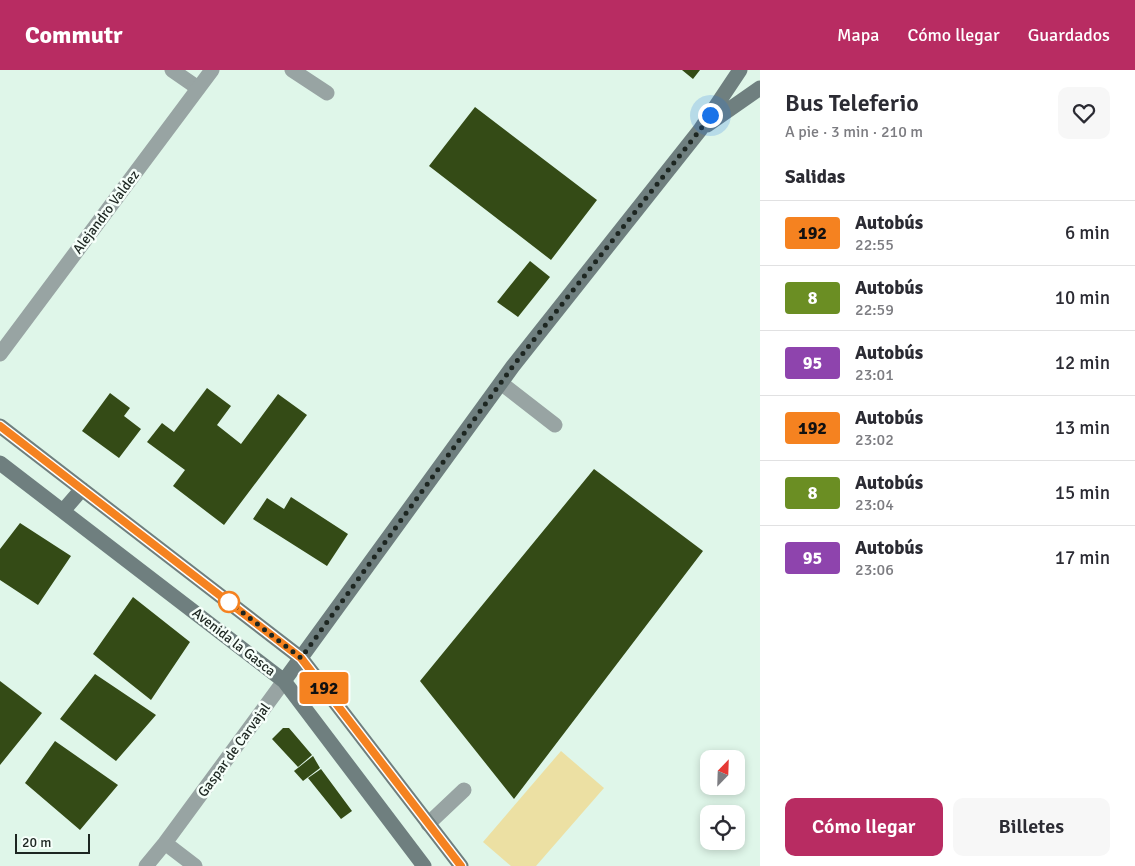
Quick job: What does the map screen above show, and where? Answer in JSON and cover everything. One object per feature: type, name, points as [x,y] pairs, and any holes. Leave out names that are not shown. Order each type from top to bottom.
[{"type":"main road","name":"Gaspar de Carvajal","points":[[284,681],[500,383],[700,130],[740,70]]},
{"type":"main road","name":"Gaspar de Carvajal","points":[[700,130],[756,93]]},
{"type":"main road","name":"Avenida la Gasca","points":[[0,426],[301,658],[461,866]]},
{"type":"main road","name":"Avenida la Gasca","points":[[0,463],[284,681],[424,866]]},
{"type":"main road","points":[[63,511],[82,489]]},
{"type":"street","points":[[172,70],[198,88]]},
{"type":"street","name":"Alejandro Valdez","points":[[0,354],[212,70]]},
{"type":"street","points":[[292,70],[327,93]]},
{"type":"street","points":[[500,383],[555,425]]},
{"type":"street","name":"Gaspar de Carvajal","points":[[146,866],[284,681]]},
{"type":"street","points":[[425,820],[464,790]]},
{"type":"street","points":[[425,820],[443,798]]},
{"type":"street","points":[[165,843],[195,866]]},
{"type":"shaded area","points":[[561,751],[604,788],[536,866],[511,866],[483,842]]},
{"type":"building","points":[[682,70],[700,70],[693,79]]},
{"type":"building","points":[[475,107],[597,200],[551,260],[429,166]]},
{"type":"building","points":[[530,261],[550,277],[518,317],[497,302]]},
{"type":"building","points":[[207,388],[231,406],[217,425],[241,444],[278,394],[307,415],[224,525],[173,486],[185,470],[147,442],[162,423],[174,432]]},
{"type":"building","points":[[110,393],[130,408],[124,416],[141,429],[119,458],[82,431]]},
{"type":"building","points":[[594,469],[703,551],[514,799],[420,681]]},
{"type":"building","points":[[291,497],[348,534],[327,566],[253,519],[267,498],[284,509]]},
{"type":"building","points":[[20,523],[71,556],[38,605],[0,580],[0,549]]},
{"type":"building","points":[[133,597],[190,642],[151,700],[93,654]]},
{"type":"building","points":[[95,674],[156,715],[116,761],[60,719]]},
{"type":"building","points":[[0,681],[42,713],[0,765]]},
{"type":"building","points":[[283,728],[289,728],[312,755],[298,767],[272,739]]},
{"type":"building","points":[[55,741],[118,785],[80,830],[25,783]]},
{"type":"building","points":[[313,756],[320,768],[303,781],[294,771]]},
{"type":"building","points":[[321,769],[352,811],[341,819],[308,778]]},
{"type":"bus line","name":"192","points":[[0,426],[301,658],[461,866]]},
{"type":"route","points":[[229,602],[301,658],[309,644],[513,366],[710,115]]}]
